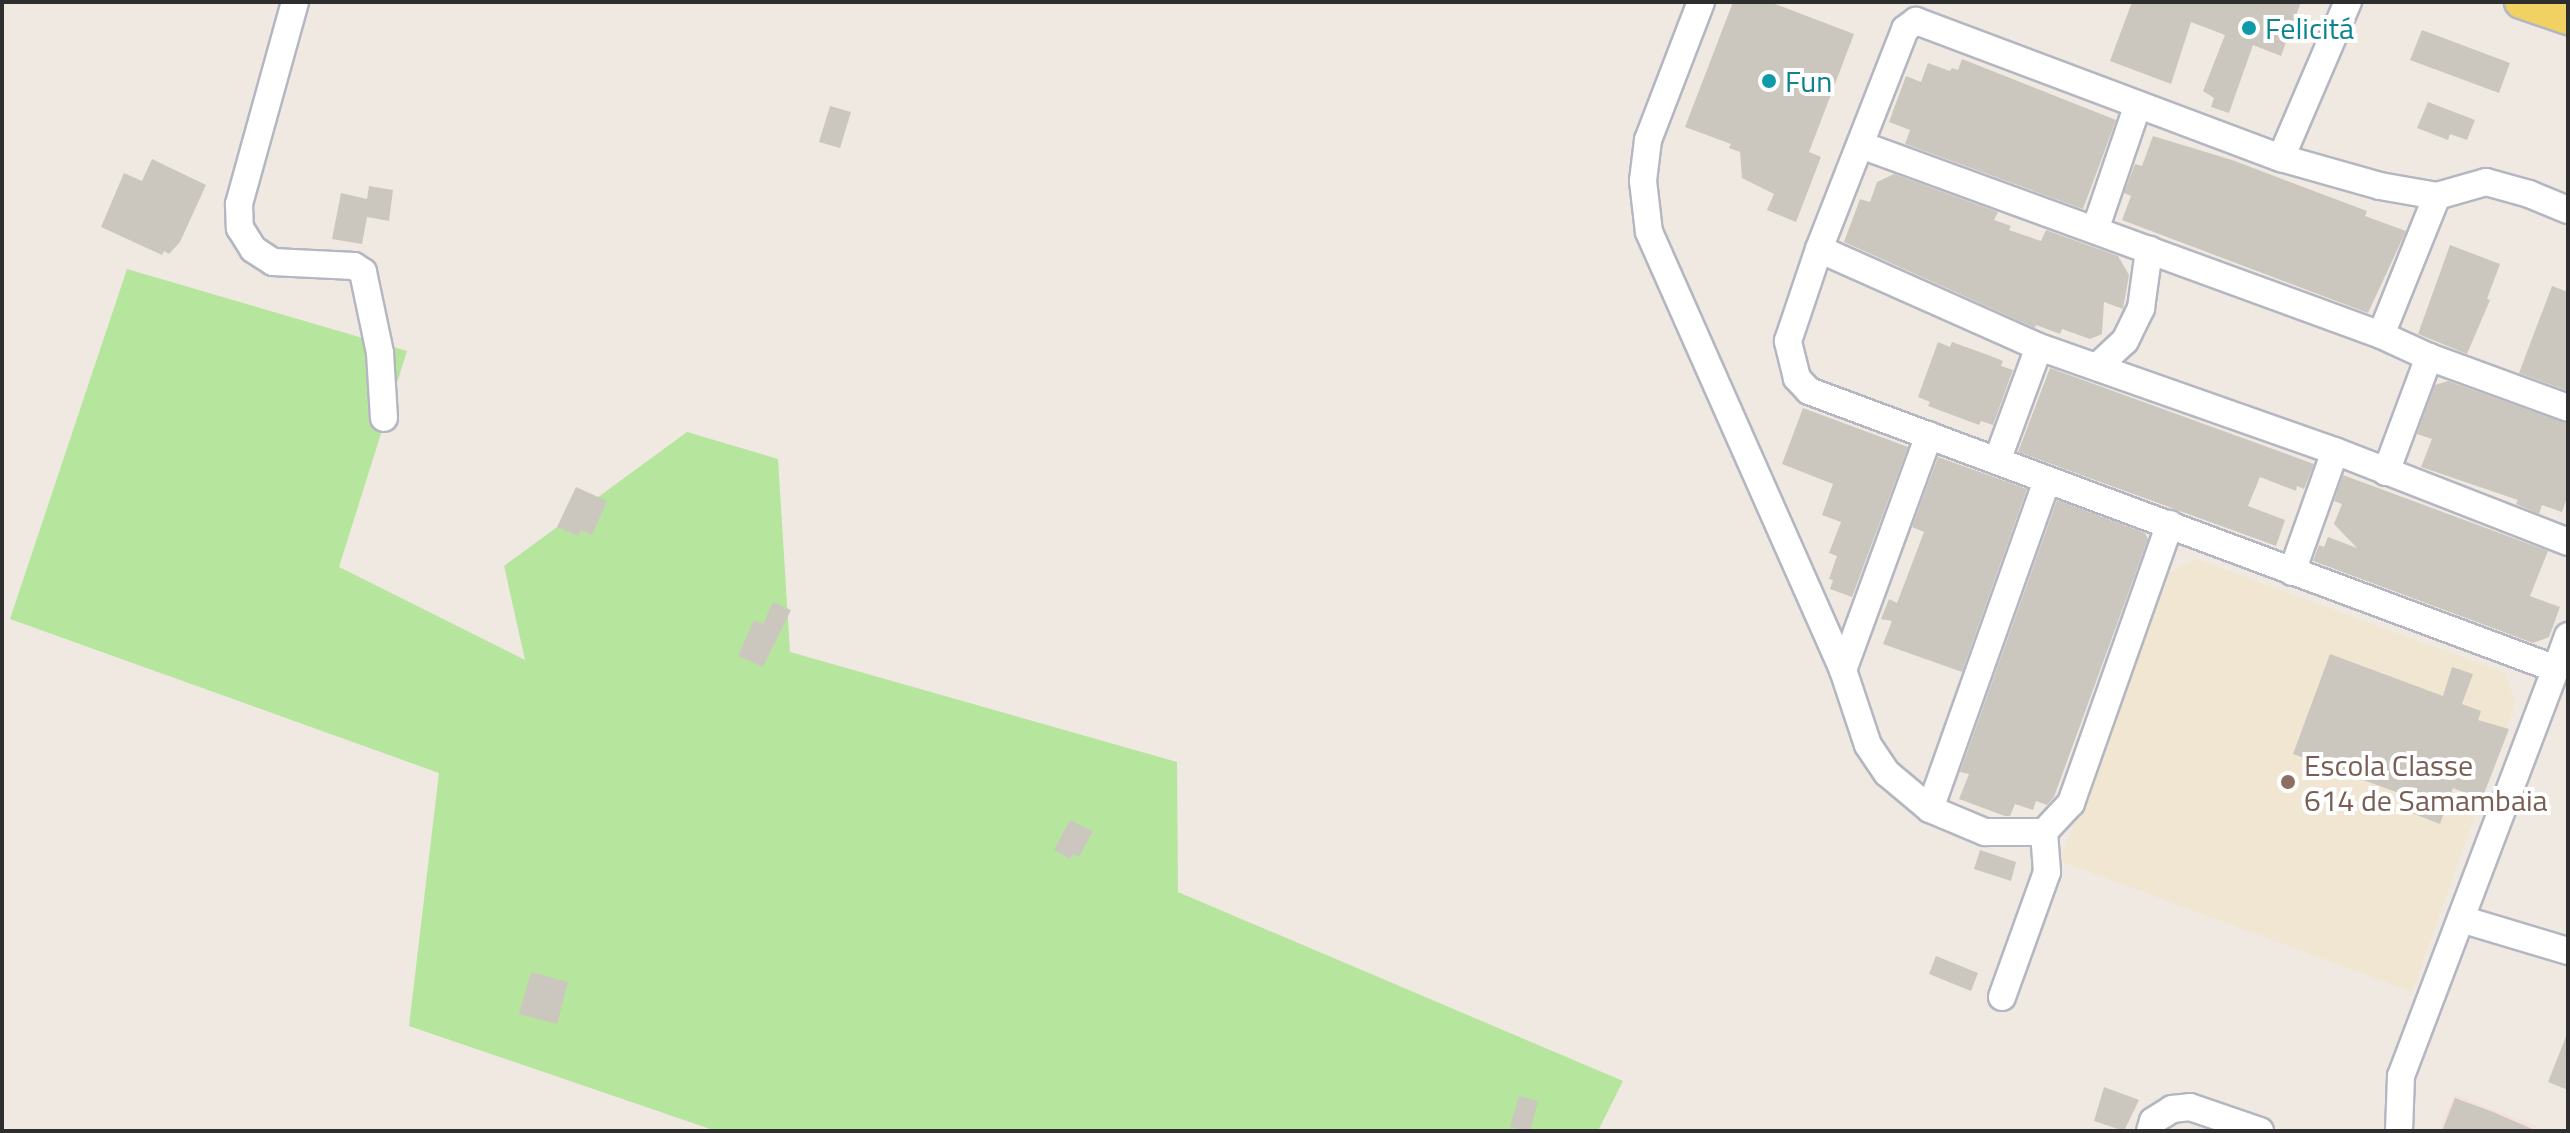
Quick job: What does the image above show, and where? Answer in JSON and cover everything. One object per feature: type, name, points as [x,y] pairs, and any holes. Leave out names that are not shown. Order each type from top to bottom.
[{"type":"main road","points":[[2521,2],[2568,18]]},
{"type":"street","points":[[295,2],[239,204],[240,228],[253,249],[273,262],[354,266],[363,272],[380,353],[384,418]]},
{"type":"street","points":[[1701,2],[1648,140],[1643,181],[1649,232],[1843,670],[1868,745],[1887,773],[1930,809],[1985,832],[2044,832],[2071,803],[2170,524]]},
{"type":"street","points":[[2281,158],[2348,2]]},
{"type":"street","points":[[2556,669],[1809,391],[1797,378],[1788,341],[1819,249],[1905,29],[1916,21],[2137,107],[2281,158],[2380,186],[2437,196],[2486,182],[2568,210]]},
{"type":"street","points":[[2095,230],[2137,107]]},
{"type":"street","points":[[1861,145],[2381,335],[2429,357],[2568,408]]},
{"type":"street","points":[[2381,335],[2437,196]]},
{"type":"street","points":[[1819,249],[2039,347],[2099,365],[2335,451],[2568,542]]},
{"type":"street","points":[[2099,365],[2125,341],[2141,308],[2149,250]]},
{"type":"street","points":[[1997,461],[2039,347]]},
{"type":"street","points":[[2386,472],[2429,357]]},
{"type":"street","points":[[1843,670],[1929,435]]},
{"type":"street","points":[[2292,572],[2335,451]]},
{"type":"street","points":[[1930,809],[2047,481]]},
{"type":"street","points":[[2399,1131],[2401,1076],[2568,636]]},
{"type":"street","points":[[2002,997],[2047,872],[2044,832]]},
{"type":"street","points":[[2461,919],[2568,951]]},
{"type":"street","points":[[2150,1131],[2153,1121],[2172,1109],[2190,1107],[2260,1131]]},
{"type":"shaded area","name":"Escola Classe 614 de Samambaia","points":[[2196,559],[2505,673],[2515,703],[2412,992],[2060,861],[2164,576]]},
{"type":"shaded area","points":[[2454,1095],[2536,1126],[2535,1131],[2439,1131]]},
{"type":"green space","points":[[127,269],[407,351],[339,567],[525,660],[504,566],[687,432],[778,459],[790,652],[1177,762],[1178,892],[1623,1081],[1598,1131],[716,1131],[409,1026],[439,773],[10,619]]},
{"type":"building","name":"Fun","points":[[1733,2],[1770,2],[1854,34],[1809,152],[1821,157],[1796,222],[1767,210],[1774,194],[1742,178],[1740,152],[1729,148],[1731,144],[1685,127]]},
{"type":"building","points":[[2132,2],[2301,2],[2281,56],[2253,45],[2229,113],[2211,107],[2214,98],[2203,91],[2225,35],[2191,22],[2171,84],[2110,61]]},
{"type":"building","points":[[2422,30],[2510,63],[2499,93],[2410,60]]},
{"type":"building","points":[[1962,59],[2116,120],[2083,209],[1905,144],[1910,130],[1889,122],[1906,76],[1921,82],[1928,63],[1950,71],[1952,68],[1958,70]]},
{"type":"building","points":[[2428,102],[2475,120],[2467,140],[2450,134],[2448,140],[2417,128]]},
{"type":"building","points":[[830,106],[851,112],[840,148],[819,142]]},
{"type":"building","points":[[2153,136],[2232,160],[2367,211],[2365,216],[2406,231],[2368,313],[2122,220],[2131,196],[2124,193],[2135,164],[2142,166]]},
{"type":"building","points":[[152,159],[206,185],[180,242],[169,254],[164,251],[162,255],[101,227],[124,173],[142,181]]},
{"type":"building","points":[[1894,174],[1998,212],[1994,220],[2011,226],[2009,230],[2041,241],[2046,230],[2118,256],[2129,275],[2123,309],[2104,302],[2102,334],[2090,339],[2062,329],[2060,334],[2036,325],[2035,328],[1844,242],[1860,199],[1870,202],[1877,182]]},
{"type":"building","points":[[369,186],[393,190],[389,221],[367,217],[362,244],[332,239],[341,193],[367,199]]},
{"type":"building","points":[[2450,245],[2500,264],[2487,299],[2490,300],[2467,354],[2418,334]]},
{"type":"building","points":[[2552,286],[2568,292],[2568,391],[2519,373]]},
{"type":"building","points":[[1938,342],[1950,347],[1952,342],[1988,355],[2003,361],[2001,366],[2013,370],[1993,425],[1981,421],[1979,425],[1928,406],[1930,402],[1918,397]]},
{"type":"building","points":[[2050,368],[2314,464],[2304,489],[2297,486],[2296,491],[2260,477],[2248,506],[2285,520],[2276,546],[2018,452]]},
{"type":"building","points":[[2448,381],[2568,424],[2568,495],[2562,512],[2542,505],[2539,514],[2516,504],[2518,500],[2421,467],[2432,439],[2417,434],[2435,385]]},
{"type":"building","points":[[1803,408],[1908,447],[1852,597],[1830,589],[1833,580],[1829,579],[1837,556],[1829,553],[1841,522],[1822,515],[1833,484],[1782,464]]},
{"type":"building","points":[[1938,457],[2027,489],[1962,672],[1883,644],[1892,621],[1881,619],[1889,599],[1897,603],[1924,532],[1912,527]]},
{"type":"building","points":[[2343,475],[2548,551],[2530,596],[2560,607],[2549,637],[2533,643],[2313,561],[2319,545],[2324,547],[2328,537],[2357,548],[2334,524],[2342,504],[2334,501]]},
{"type":"building","points":[[576,487],[607,501],[592,535],[581,530],[578,536],[557,527]]},
{"type":"building","points":[[2057,500],[2145,533],[2148,539],[2054,797],[2047,805],[2036,801],[2033,810],[2015,804],[2010,816],[2005,816],[1959,799],[1969,774],[1960,772]]},
{"type":"building","points":[[773,602],[791,610],[763,667],[738,656],[754,620],[763,624]]},
{"type":"building","points":[[2330,654],[2443,696],[2452,667],[2473,674],[2462,704],[2481,711],[2478,720],[2509,729],[2482,799],[2453,788],[2440,824],[2399,808],[2404,795],[2293,754]]},
{"type":"building","points":[[1070,820],[1093,831],[1079,857],[1073,854],[1070,859],[1054,850]]},
{"type":"building","points":[[1980,850],[2016,862],[2011,881],[1974,869]]},
{"type":"building","points":[[1936,956],[1978,973],[1971,991],[1929,974]]},
{"type":"building","points":[[531,972],[568,982],[557,1024],[519,1014]]},
{"type":"building","points":[[2568,1034],[2568,1090],[2548,1082]]},
{"type":"building","points":[[2104,1087],[2139,1100],[2124,1131],[2094,1121]]},
{"type":"building","points":[[1519,1096],[1538,1101],[1530,1131],[1510,1127]]},
{"type":"building","points":[[2455,1098],[2493,1112],[2537,1131],[2442,1131]]},
{"type":"place","name":"Felicitá","points":[[2249,28]]},
{"type":"place","name":"Fun","points":[[1769,81]]},
{"type":"place","name":"Escola Classe 614 de Samambaia","points":[[2288,782]]}]
